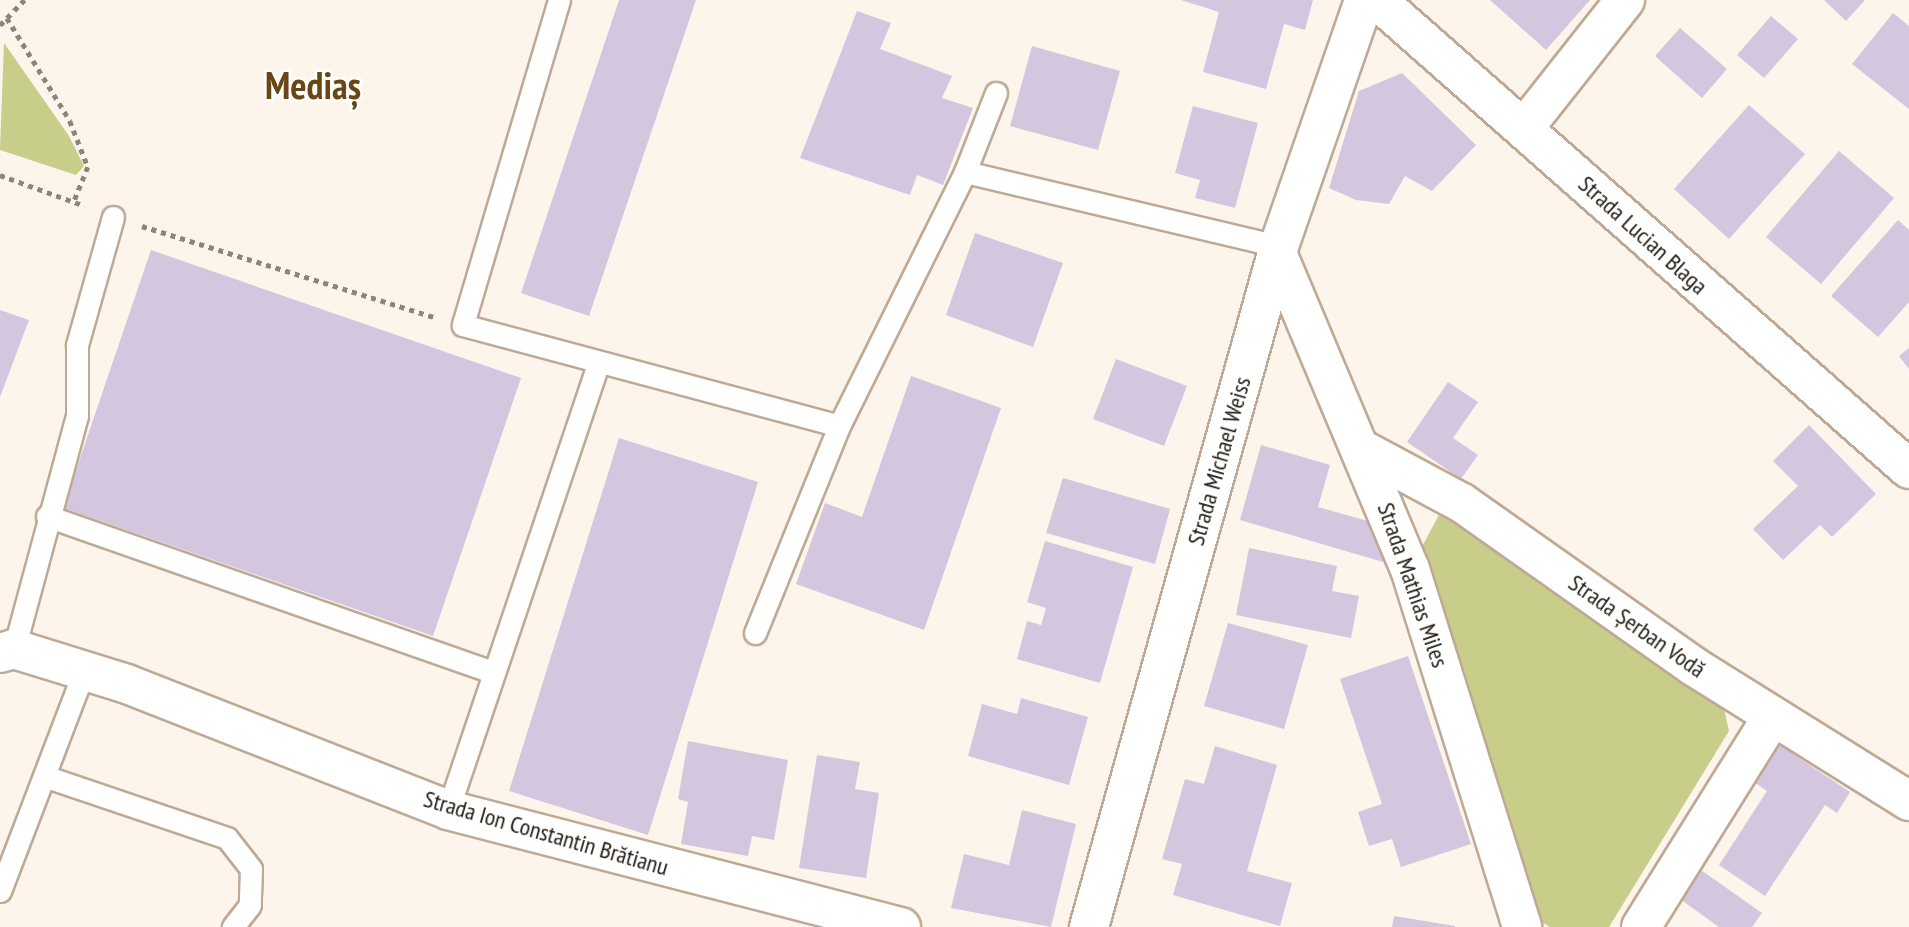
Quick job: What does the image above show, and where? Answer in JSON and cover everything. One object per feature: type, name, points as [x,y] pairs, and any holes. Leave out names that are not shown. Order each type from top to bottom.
[{"type":"street","name":"Strada Michael Weiss","points":[[1089,927],[1278,250],[1364,0]]},
{"type":"street","name":"Strada Lucian Blaga","points":[[1377,0],[1909,469]]},
{"type":"street","points":[[1524,128],[1625,0]]},
{"type":"street","name":"Strada Mathias Miles","points":[[1278,250],[1365,451],[1410,569],[1522,927]]},
{"type":"street","name":"Strada Șerban Vodă","points":[[1365,451],[1462,502],[1772,718],[1909,801]]},
{"type":"street","name":"Strada Ion Constantin Brătianu","points":[[7,651],[84,671],[449,810],[901,927]]},
{"type":"street","points":[[1641,927],[1772,718]]},
{"type":"lane","points":[[559,0],[463,325],[839,426]]},
{"type":"lane","points":[[755,633],[839,426],[965,172],[996,93]]},
{"type":"lane","points":[[965,172],[1278,250]]},
{"type":"lane","points":[[7,651],[77,416],[77,345],[113,217]]},
{"type":"lane","points":[[449,810],[492,672],[598,363]]},
{"type":"lane","points":[[47,516],[492,672]]},
{"type":"lane","points":[[0,891],[9,842],[44,776],[84,671]]},
{"type":"lane","points":[[44,776],[227,838],[251,869],[250,905],[233,927]]},
{"type":"path","points":[[0,25],[24,0]]},
{"type":"path","points":[[7,18],[70,121],[88,167],[75,202]]},
{"type":"path","points":[[0,175],[113,217],[463,325]]},
{"type":"green space","points":[[4,43],[69,136],[84,166],[76,175],[0,150]]},
{"type":"green space","points":[[1462,503],[1721,695],[1729,731],[1609,927],[1550,927],[1518,908],[1410,569],[1440,513]]},
{"type":"building","points":[[619,0],[696,0],[589,316],[521,293]]},
{"type":"building","points":[[1181,0],[1313,0],[1305,30],[1284,24],[1266,89],[1203,72],[1219,12]]},
{"type":"building","points":[[1490,0],[1590,0],[1546,50]]},
{"type":"building","points":[[1824,0],[1865,0],[1846,21]]},
{"type":"building","points":[[857,11],[891,23],[880,49],[952,76],[942,98],[973,108],[943,185],[917,175],[910,195],[800,158]]},
{"type":"building","points":[[1893,13],[1909,26],[1909,109],[1852,64]]},
{"type":"building","points":[[1771,16],[1798,39],[1764,78],[1737,55]]},
{"type":"building","points":[[1680,28],[1727,69],[1702,98],[1655,56]]},
{"type":"building","points":[[1032,46],[1120,71],[1098,150],[1010,126]]},
{"type":"building","points":[[1402,73],[1476,145],[1432,191],[1405,176],[1389,204],[1356,200],[1329,188],[1359,91]]},
{"type":"building","points":[[1749,105],[1805,154],[1729,239],[1674,189]]},
{"type":"building","points":[[1193,106],[1258,123],[1235,208],[1195,198],[1200,180],[1175,173]]},
{"type":"building","points":[[1839,151],[1894,198],[1821,284],[1766,237]]},
{"type":"building","points":[[1898,220],[1909,230],[1909,302],[1878,337],[1831,296]]},
{"type":"building","points":[[975,233],[1063,263],[1033,347],[946,315]]},
{"type":"building","points":[[151,250],[521,378],[433,636],[63,508]]},
{"type":"building","points":[[0,310],[29,320],[0,397]]},
{"type":"building","points":[[1909,348],[1909,369],[1899,356]]},
{"type":"building","points":[[1116,359],[1187,386],[1164,446],[1093,419]]},
{"type":"building","points":[[911,376],[1001,408],[924,630],[796,584],[825,503],[862,517]]},
{"type":"building","points":[[1448,382],[1478,402],[1453,438],[1478,455],[1461,479],[1407,442]]},
{"type":"building","points":[[1809,425],[1876,494],[1832,537],[1820,525],[1783,560],[1753,529],[1798,486],[1773,461]]},
{"type":"building","points":[[619,438],[758,482],[648,835],[509,791]]},
{"type":"building","points":[[1261,445],[1330,465],[1318,507],[1393,528],[1383,562],[1240,520]]},
{"type":"building","points":[[1063,478],[1170,509],[1155,564],[1046,533]]},
{"type":"building","points":[[1045,541],[1133,567],[1100,683],[1017,659],[1027,621],[1041,625],[1046,608],[1027,602]]},
{"type":"building","points":[[1249,548],[1337,566],[1332,591],[1359,596],[1351,638],[1236,615]]},
{"type":"building","points":[[1228,623],[1308,645],[1284,729],[1204,706]]},
{"type":"building","points":[[1408,656],[1471,844],[1401,867],[1392,839],[1369,846],[1358,812],[1382,804],[1340,679]]},
{"type":"building","points":[[1021,698],[1088,717],[1069,785],[968,756],[982,704],[1017,714]]},
{"type":"building","points":[[1766,736],[1850,792],[1837,813],[1825,805],[1765,896],[1719,865],[1767,791],[1742,774]]},
{"type":"building","points":[[688,741],[788,760],[774,840],[752,836],[748,856],[681,844],[688,802],[678,799]]},
{"type":"building","points":[[1215,746],[1277,765],[1247,871],[1292,883],[1280,926],[1173,895],[1182,864],[1162,859],[1185,779],[1204,784]]},
{"type":"building","points":[[817,755],[860,762],[855,789],[879,793],[866,878],[799,868]]},
{"type":"building","points":[[1022,810],[1076,824],[1051,927],[951,908],[964,854],[1009,865]]},
{"type":"building","points":[[1698,868],[1762,913],[1752,927],[1719,927],[1677,897]]},
{"type":"building","points":[[1394,916],[1455,926],[1455,927],[1392,927]]},
{"type":"district","name":"Mediaș","points":[[313,85]]}]
